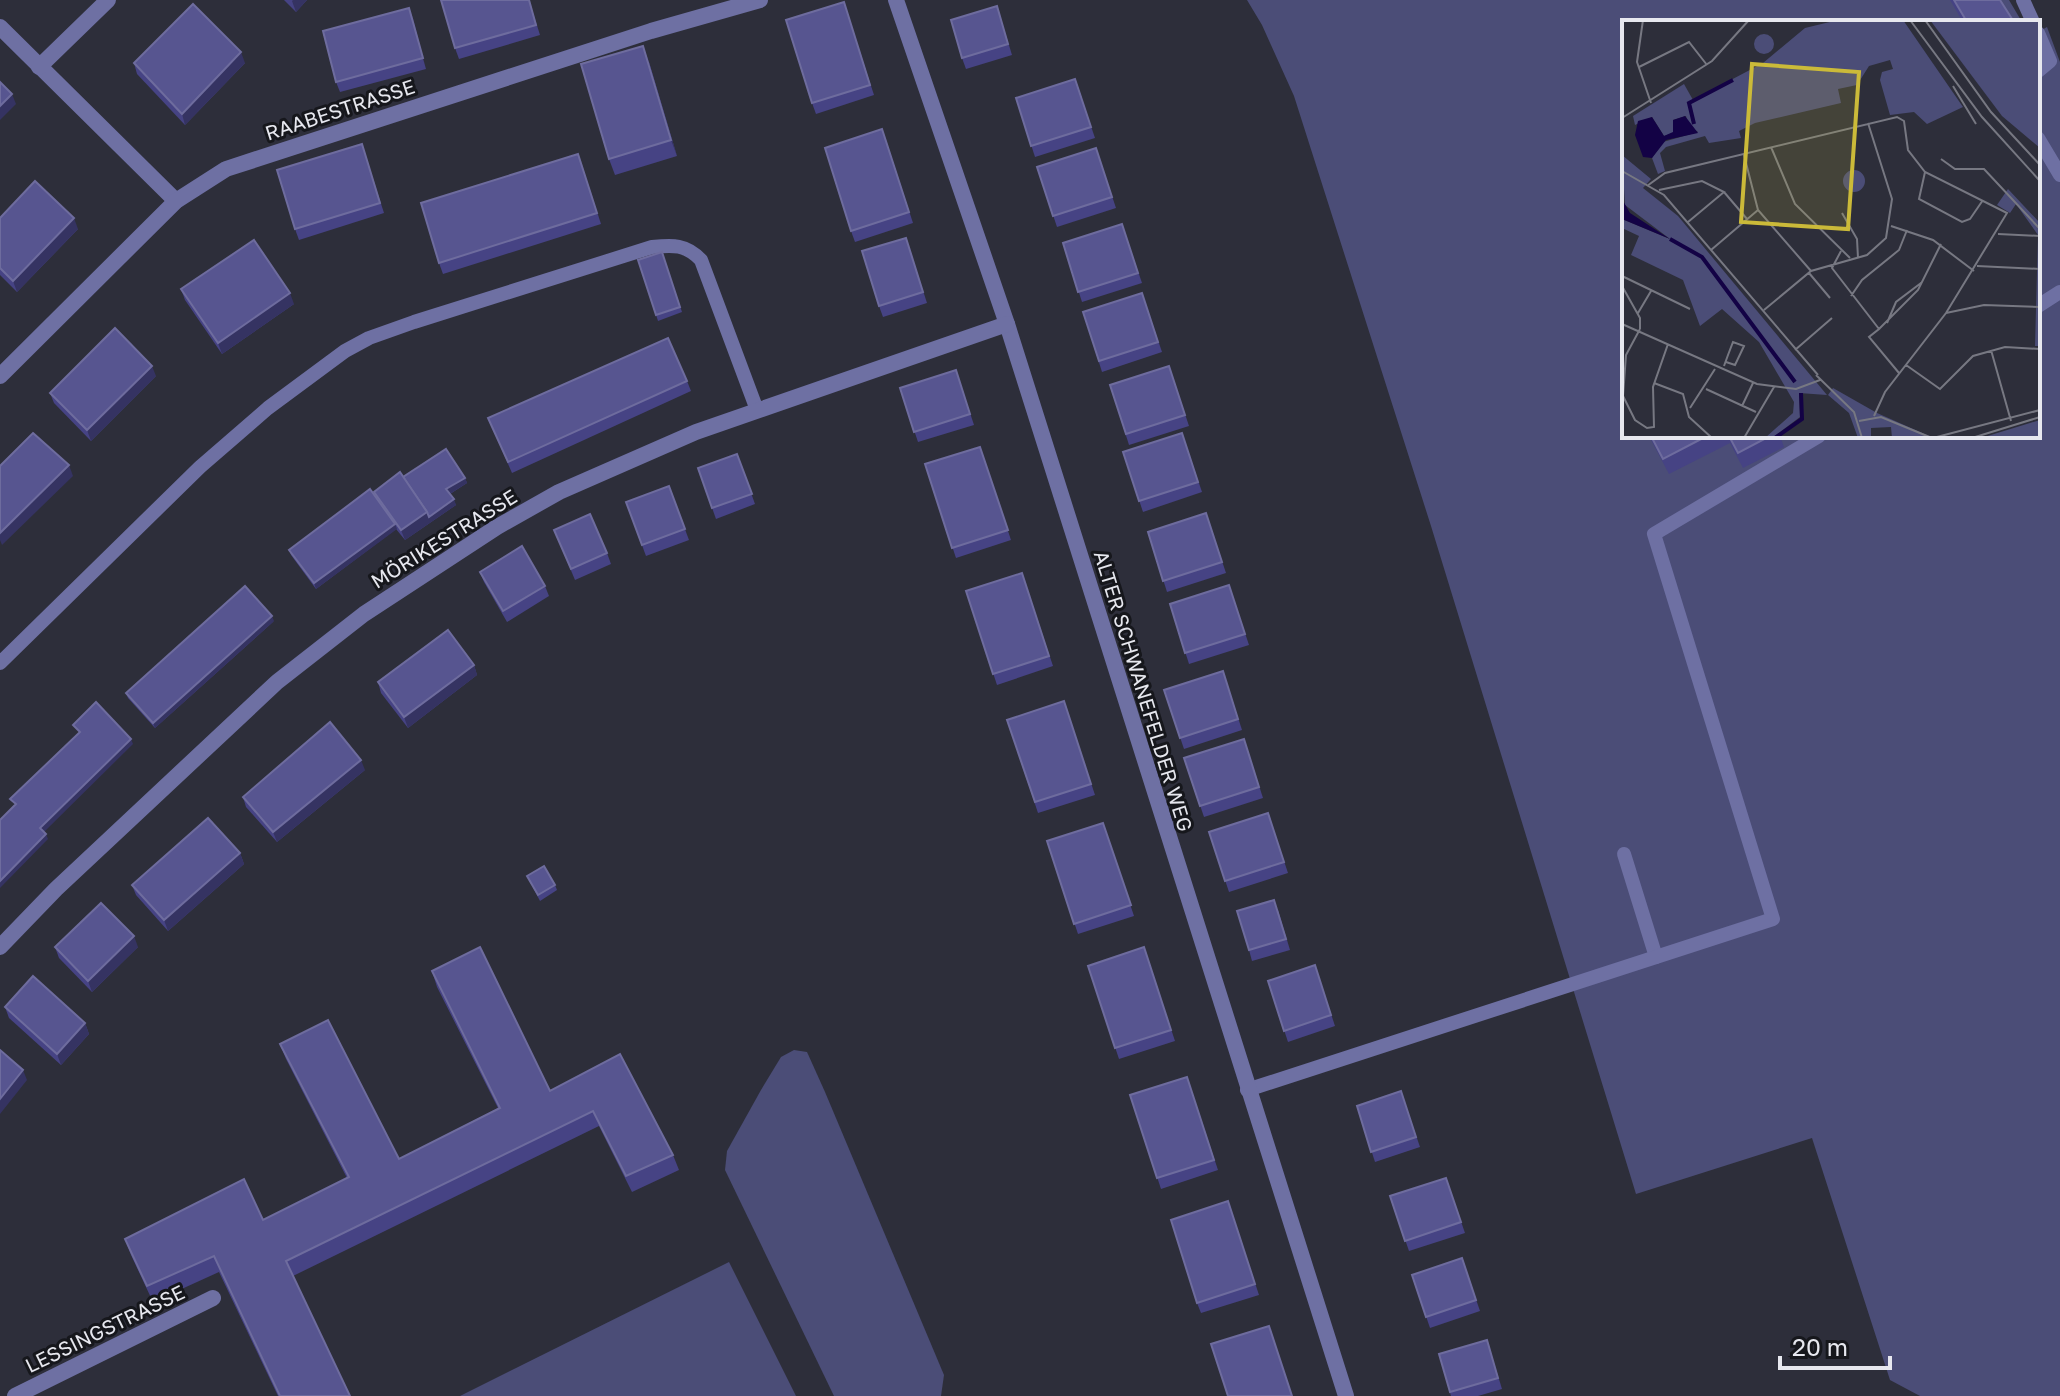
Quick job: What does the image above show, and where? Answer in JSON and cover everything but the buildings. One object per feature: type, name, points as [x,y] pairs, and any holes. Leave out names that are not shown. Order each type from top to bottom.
[{"type":"street","points":[[39,67],[108,0]]},
{"type":"street","name":"RAABESTRASSE","points":[[0,376],[176,201],[226,169],[651,31],[760,0]]},
{"type":"street","name":"ALTER SCHWANEFELDER WEG","points":[[896,0],[1007,324],[1346,1396]]},
{"type":"street","points":[[0,27],[176,201]]},
{"type":"street","name":"MÖRIKESTRASSE","points":[[0,947],[56,889],[266,691],[364,614],[434,566],[559,492],[668,444],[1007,324]]},
{"type":"street","name":"LESSINGSTRASSE","points":[[15,1396],[213,1298]]},
{"type":"lane","points":[[2023,0],[2032,20]]},
{"type":"lane","points":[[2040,38],[2050,61],[2040,69]]},
{"type":"lane","points":[[2040,141],[2060,175]]},
{"type":"lane","points":[[0,663],[200,467],[268,408],[345,351],[369,338],[414,322],[652,247],[675,245],[689,248],[701,260],[757,410]]},
{"type":"lane","points":[[2040,305],[2060,292]]},
{"type":"lane","points":[[1247,1090],[1773,919],[1654,534],[1816,438]]},
{"type":"lane","points":[[1624,854],[1656,957]]},
{"type":"shaded area","points":[[1247,0],[2009,0],[2021,20],[1622,20],[1622,438],[2040,438],[2040,31],[2047,27],[2060,62],[2060,1396],[1920,1396],[1890,1380],[1812,1138],[1636,1194],[1431,526],[1294,96],[1262,25]]},
{"type":"shaded area","points":[[794,1050],[807,1052],[825,1092],[944,1375],[941,1396],[834,1396],[725,1170],[727,1151],[761,1090],[781,1057]]},
{"type":"shaded area","points":[[729,1262],[796,1396],[460,1396]]}]
